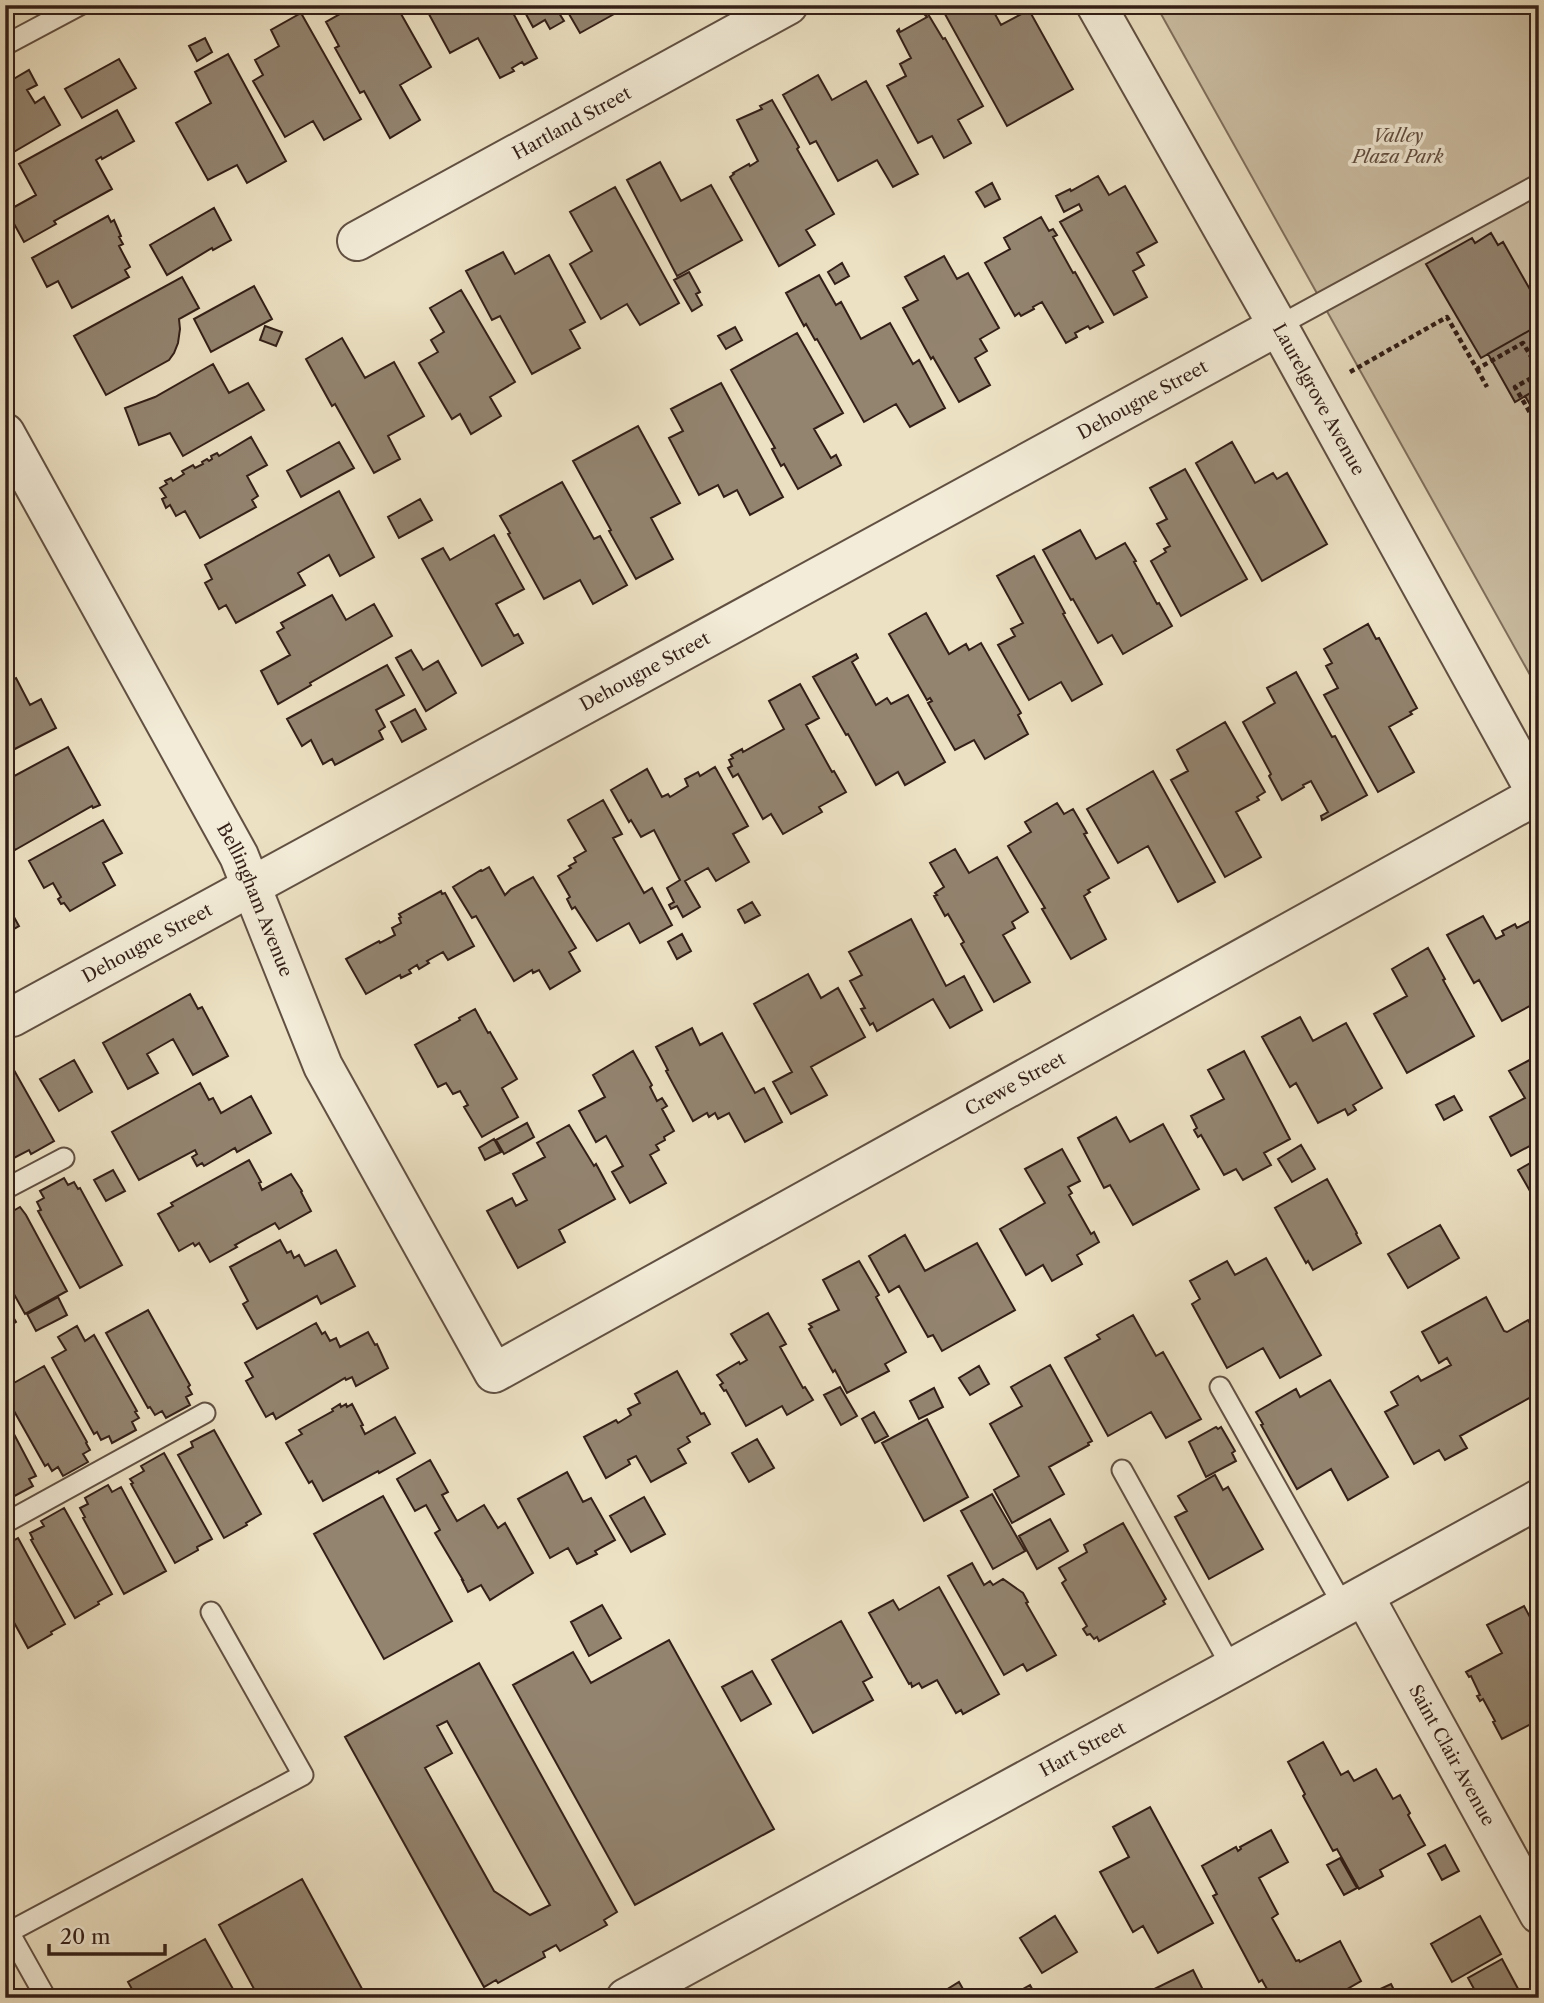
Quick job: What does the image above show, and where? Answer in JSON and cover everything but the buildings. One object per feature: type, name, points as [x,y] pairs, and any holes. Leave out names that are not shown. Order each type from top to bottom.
[{"type":"street","name":"Hartland Street","points":[[357,241],[788,5]]},
{"type":"street","name":"Laurelgrove Avenue","points":[[1096,5],[1278,326],[1538,796]]},
{"type":"street","name":"Dehougne Street","points":[[12,1017],[1278,326]]},
{"type":"street","name":"Bellingham Avenue","points":[[5,433],[239,856],[323,1066],[494,1373]]},
{"type":"street","name":"Crewe Street","points":[[494,1373],[1538,796]]},
{"type":"street","name":"Hart Street","points":[[626,1998],[1539,1499]]},
{"type":"street","name":"Saint Clair Avenue","points":[[1354,1602],[1539,1914]]},
{"type":"lane","points":[[5,46],[80,5]]},
{"type":"lane","points":[[1278,326],[1539,184]]},
{"type":"lane","points":[[5,1189],[64,1157]]},
{"type":"lane","points":[[1220,1387],[1354,1602]]},
{"type":"lane","points":[[5,1523],[205,1413]]},
{"type":"lane","points":[[1122,1470],[1232,1668]]},
{"type":"lane","points":[[46,1998],[7,1928],[303,1775],[211,1612]]},
{"type":"path","points":[[1350,372],[1447,317],[1487,387]]},
{"type":"path","points":[[1477,369],[1523,343],[1539,372],[1515,387],[1539,428]]},
{"type":"green space","name":"Valley Plaza Park","points":[[1156,5],[1539,5],[1539,691]]}]
